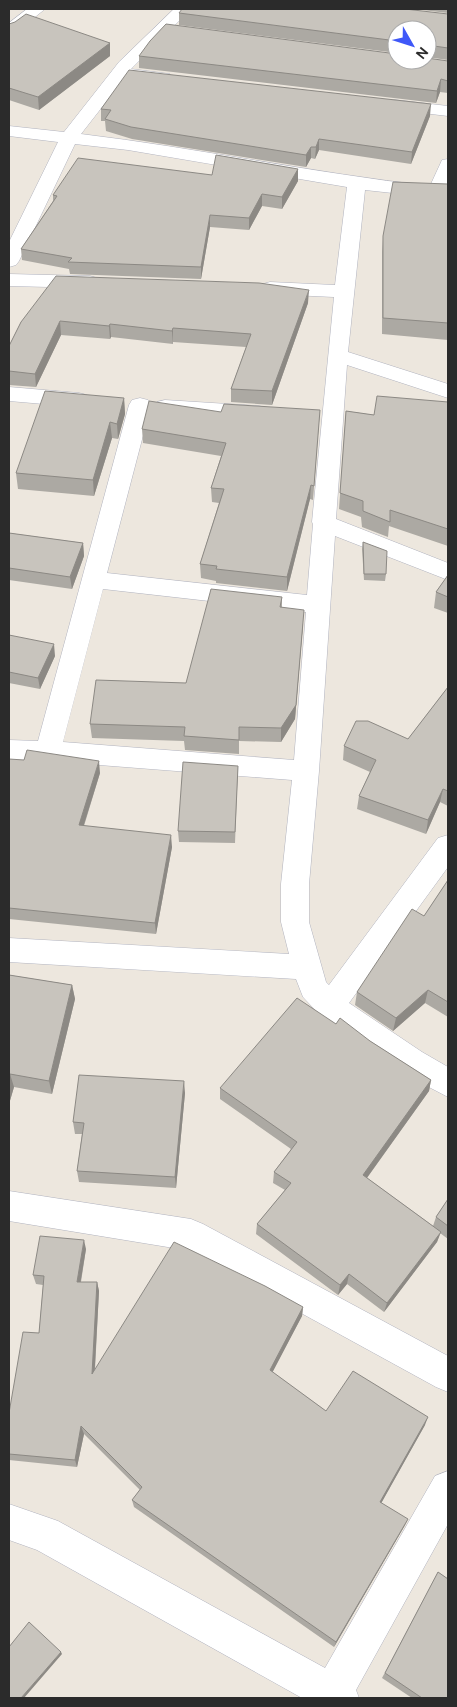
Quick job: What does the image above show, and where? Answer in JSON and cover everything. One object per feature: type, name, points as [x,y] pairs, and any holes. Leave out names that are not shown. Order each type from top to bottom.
[{"type":"street","points":[[9,30],[37,9]]},
{"type":"street","points":[[9,261],[13,244],[69,138],[119,73],[183,9]]},
{"type":"street","points":[[162,29],[182,32]]},
{"type":"street","points":[[119,73],[177,80]]},
{"type":"street","points":[[380,104],[448,111]]},
{"type":"street","points":[[9,131],[128,145],[357,183],[442,194],[448,164]]},
{"type":"street","points":[[357,183],[337,355],[322,416],[323,522],[306,771],[295,884],[295,922],[313,988],[330,1006],[411,1062],[448,1083]]},
{"type":"street","points":[[9,280],[107,283]]},
{"type":"street","points":[[255,288],[344,291]]},
{"type":"street","points":[[337,355],[448,391]]},
{"type":"street","points":[[9,394],[121,404],[274,414]]},
{"type":"street","points":[[48,751],[94,580],[121,404]]},
{"type":"street","points":[[323,522],[448,572]]},
{"type":"street","points":[[94,580],[317,605]]},
{"type":"street","points":[[9,750],[48,751],[306,771]]},
{"type":"street","points":[[330,1006],[448,846]]},
{"type":"street","points":[[9,950],[307,967]]},
{"type":"street","points":[[9,1206],[191,1236],[448,1375]]},
{"type":"street","points":[[9,1522],[45,1534],[334,1696],[448,1489]]},
{"type":"building","points":[[182,9],[405,9],[448,14],[448,48],[437,46],[437,20],[387,20],[387,40],[179,13]]},
{"type":"building","points":[[26,14],[110,43],[38,97],[9,88],[9,24]]},
{"type":"building","points":[[166,24],[387,53],[387,70],[437,70],[437,59],[448,61],[448,81],[441,79],[437,91],[139,56]]},
{"type":"building","points":[[129,70],[431,104],[412,152],[319,139],[316,147],[311,147],[306,155],[131,127],[105,119],[111,110],[101,109]]},
{"type":"building","points":[[216,155],[298,169],[282,197],[262,194],[249,218],[210,215],[201,267],[68,262],[72,258],[21,249],[57,196],[53,195],[78,158],[212,175]]},
{"type":"building","points":[[393,182],[448,184],[448,323],[383,318],[383,236]]},
{"type":"building","points":[[56,276],[259,283],[309,290],[272,391],[231,389],[251,334],[173,328],[172,331],[60,321],[35,374],[9,371],[9,346],[21,322]]},
{"type":"building","points":[[45,391],[124,398],[117,424],[110,422],[93,480],[16,473]]},
{"type":"building","points":[[377,396],[448,402],[448,529],[390,510],[390,522],[363,511],[363,501],[340,493],[346,411],[374,415]]},
{"type":"building","points":[[149,401],[221,412],[224,404],[320,410],[314,486],[311,485],[287,577],[216,569],[217,566],[200,564],[224,489],[211,488],[226,443],[142,429]]},
{"type":"building","points":[[9,533],[83,543],[70,577],[9,568]]},
{"type":"building","points":[[363,542],[387,551],[386,574],[364,574]]},
{"type":"building","points":[[448,575],[448,597],[436,592]]},
{"type":"building","points":[[211,589],[282,597],[280,607],[304,610],[296,705],[281,728],[239,727],[239,740],[184,736],[185,727],[90,724],[96,680],[186,683]]},
{"type":"building","points":[[9,635],[54,644],[38,678],[9,672]]},
{"type":"building","points":[[448,687],[448,791],[443,789],[428,820],[359,796],[376,760],[344,746],[356,721],[368,721],[408,739]]},
{"type":"building","points":[[27,750],[99,761],[79,825],[171,835],[155,923],[9,908],[9,759],[24,760]]},
{"type":"building","points":[[183,762],[238,766],[235,832],[178,831]]},
{"type":"building","points":[[448,880],[448,1002],[428,990],[396,1018],[357,992],[412,909],[424,916]]},
{"type":"building","points":[[9,975],[72,985],[49,1081],[10,1074],[9,1080]]},
{"type":"building","points":[[297,998],[336,1024],[340,1018],[370,1041],[431,1080],[363,1175],[441,1232],[387,1303],[349,1274],[340,1285],[257,1224],[291,1183],[274,1172],[297,1142],[220,1088]]},
{"type":"building","points":[[79,1075],[184,1081],[175,1177],[77,1171],[84,1123],[73,1122]]},
{"type":"building","points":[[448,1199],[448,1226],[436,1217]]},
{"type":"building","points":[[40,1236],[84,1240],[77,1282],[97,1282],[92,1374],[174,1242],[265,1286],[303,1307],[270,1370],[326,1411],[353,1371],[428,1417],[380,1502],[408,1519],[336,1642],[132,1500],[142,1487],[81,1426],[75,1460],[9,1454],[9,1413],[23,1332],[39,1333],[44,1276],[33,1275]]},
{"type":"building","points":[[438,1572],[448,1579],[448,1698],[422,1698],[385,1673]]},
{"type":"building","points":[[29,1622],[61,1652],[21,1698],[9,1698],[9,1647]]}]
